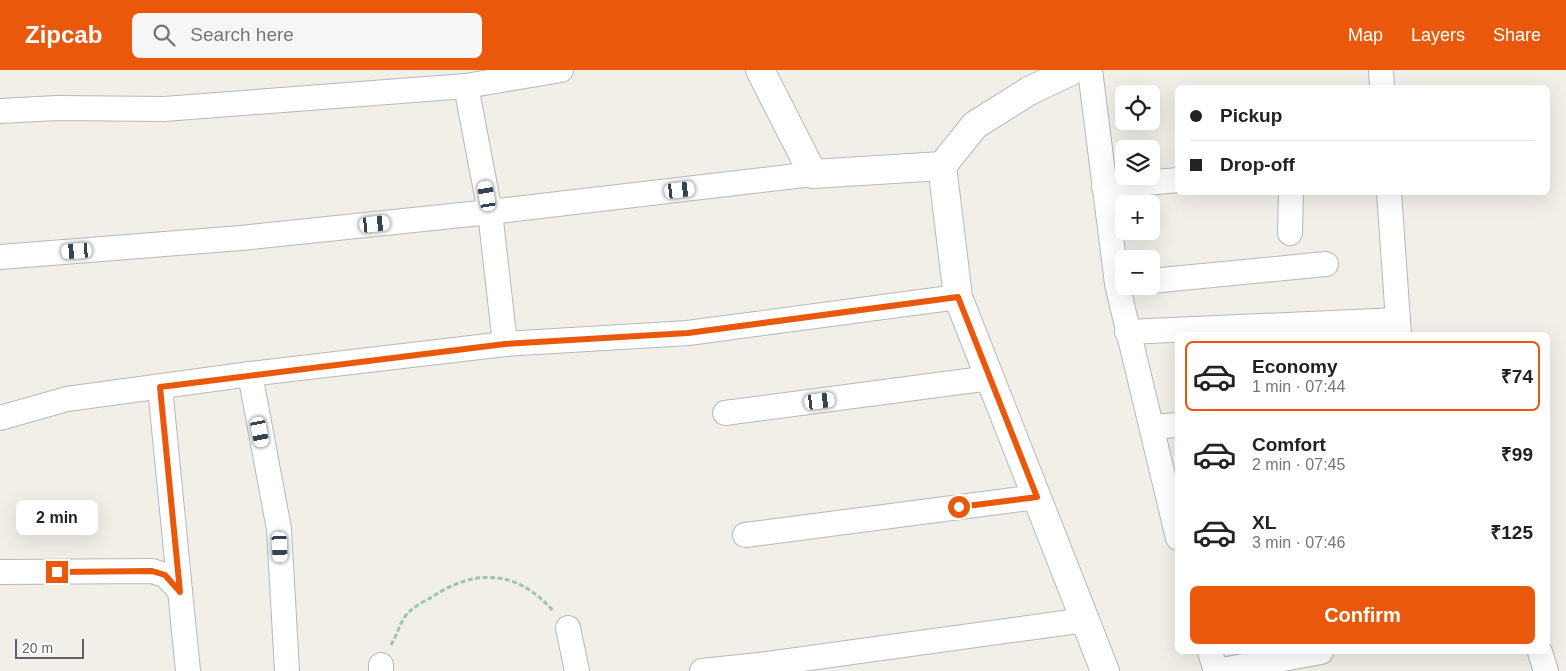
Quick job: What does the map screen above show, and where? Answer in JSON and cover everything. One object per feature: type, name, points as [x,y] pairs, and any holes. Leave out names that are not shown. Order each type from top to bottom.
[{"type":"street","points":[[0,111],[56,108],[164,109],[466,86],[561,70]]},
{"type":"street","points":[[760,70],[813,174]]},
{"type":"street","points":[[1073,70],[1029,91],[975,125],[942,166],[958,297],[1106,671]]},
{"type":"street","points":[[1090,70],[1104,187],[1115,250]]},
{"type":"street","points":[[1381,70],[1382,85]]},
{"type":"street","points":[[466,86],[490,212],[505,344]]},
{"type":"street","points":[[0,257],[241,238],[490,212],[813,174],[942,166]]},
{"type":"street","points":[[1104,187],[1175,180]]},
{"type":"street","points":[[1290,233],[1291,195]]},
{"type":"street","points":[[1127,332],[1398,327],[1389,195]]},
{"type":"street","points":[[1160,280],[1326,264]]},
{"type":"street","points":[[1122,295],[1127,332],[1175,525]]},
{"type":"street","points":[[0,418],[67,400],[250,374],[505,344],[688,333],[958,297]]},
{"type":"street","points":[[250,374],[279,529],[287,671]]},
{"type":"street","points":[[725,413],[990,378]]},
{"type":"street","points":[[160,387],[188,671]]},
{"type":"street","points":[[1152,428],[1175,425]]},
{"type":"street","points":[[745,535],[1037,497]]},
{"type":"street","points":[[0,572],[152,571],[165,575],[180,592]]},
{"type":"street","points":[[702,671],[759,665],[1085,620]]},
{"type":"street","points":[[568,628],[578,671]]},
{"type":"street","points":[[1211,654],[1216,671],[1309,654]]},
{"type":"street","points":[[1541,654],[1546,671]]},
{"type":"path","points":[[381,668],[409,612],[445,588],[468,578],[480,576],[498,578],[518,584],[540,596],[568,628]]},
{"type":"route","points":[[57,572],[152,571],[165,575],[180,592],[160,387],[250,374],[505,344],[688,333],[958,297],[1037,497],[959,507]]}]
